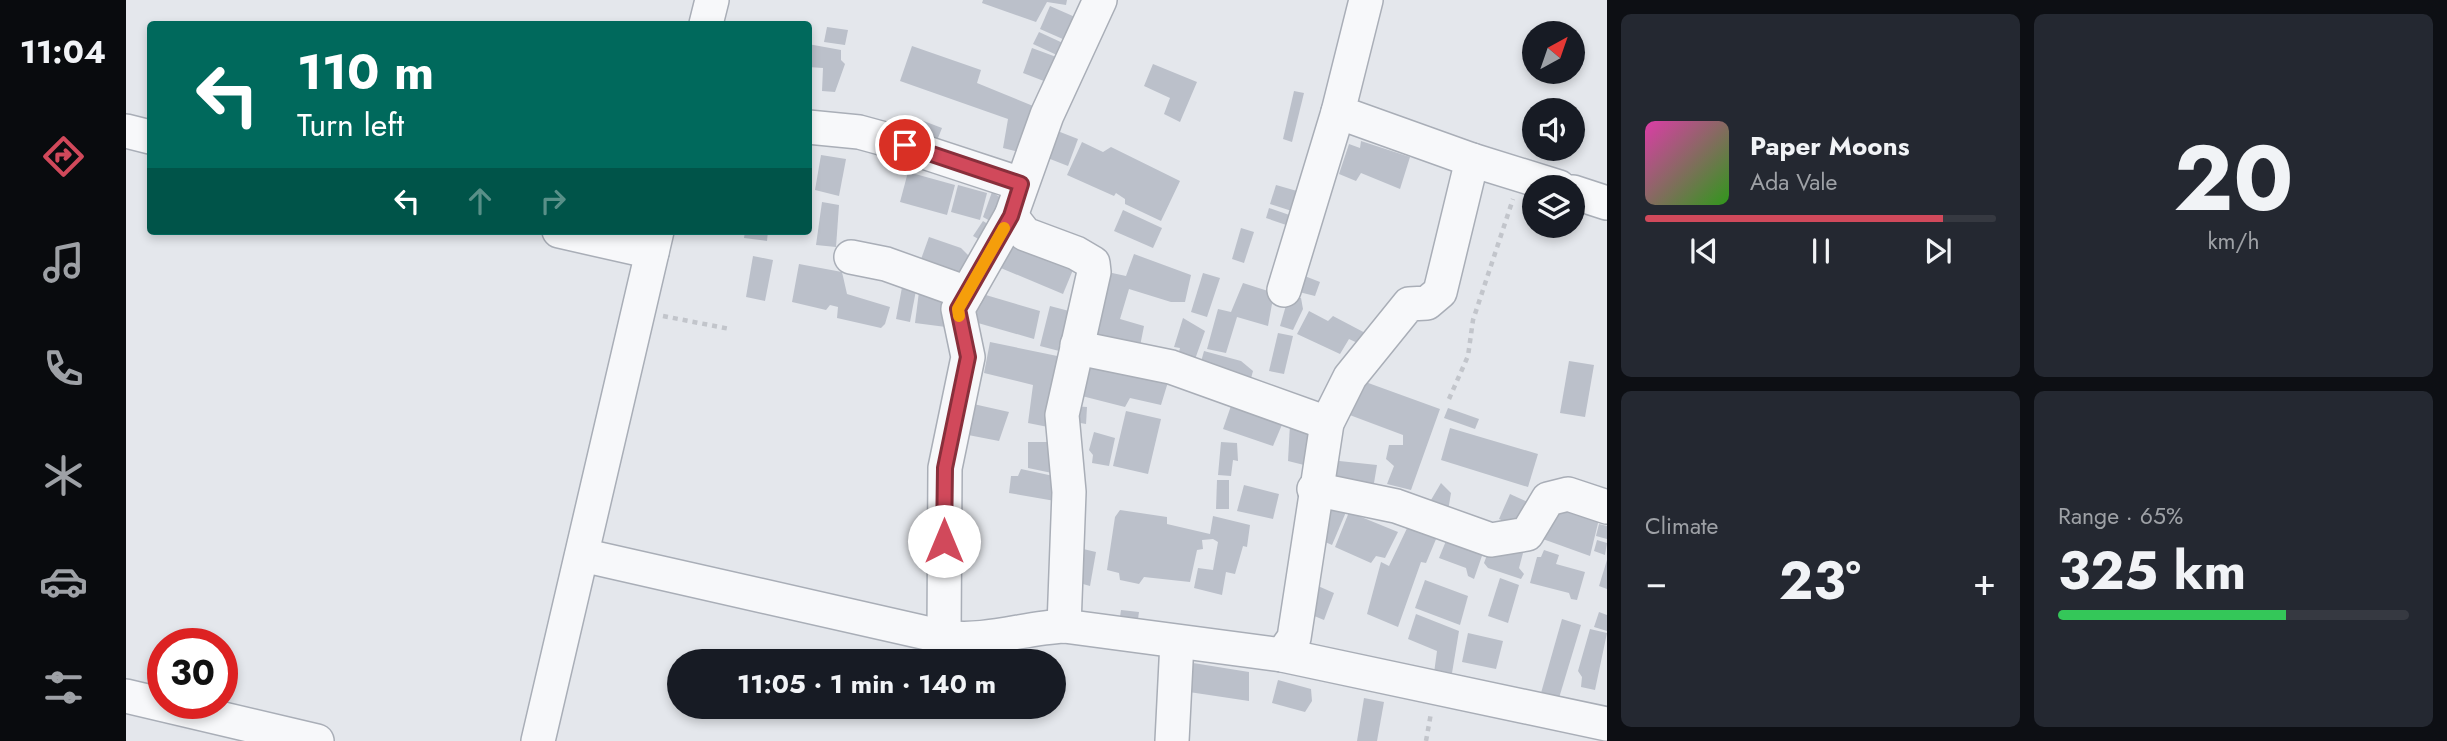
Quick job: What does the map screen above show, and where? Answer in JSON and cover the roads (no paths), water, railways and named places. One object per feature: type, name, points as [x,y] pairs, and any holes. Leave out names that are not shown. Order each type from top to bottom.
[{"type":"street","points":[[707,21],[712,0]]},
{"type":"street","points":[[944,637],[945,468],[968,357],[958,309],[1011,216],[1047,115],[1100,0]]},
{"type":"street","points":[[1284,290],[1338,112],[1366,0]]},
{"type":"street","points":[[1338,112],[1522,175]]},
{"type":"street","points":[[812,128],[881,138],[1021,184]]},
{"type":"street","points":[[126,131],[147,136]]},
{"type":"street","points":[[1282,655],[1294,638],[1314,489],[1327,423],[1350,377],[1409,304],[1427,303],[1440,292],[1472,160]]},
{"type":"street","points":[[1585,196],[1607,203]]},
{"type":"street","points":[[1011,216],[1025,234],[1076,253],[1093,264],[1094,272],[1062,415],[1069,492],[1064,626]]},
{"type":"street","points":[[538,741],[654,242],[594,235]]},
{"type":"street","points":[[850,257],[886,264],[967,293]]},
{"type":"street","points":[[1077,345],[1093,352],[1171,367],[1327,423]]},
{"type":"street","points":[[1314,489],[1396,506],[1491,540],[1527,534],[1548,499],[1568,494],[1607,507]]},
{"type":"street","points":[[582,555],[968,641],[1040,627],[1064,626],[1282,655],[1605,716]]},
{"type":"street","points":[[1172,741],[1177,642]]},
{"type":"street","points":[[126,696],[317,741]]}]
